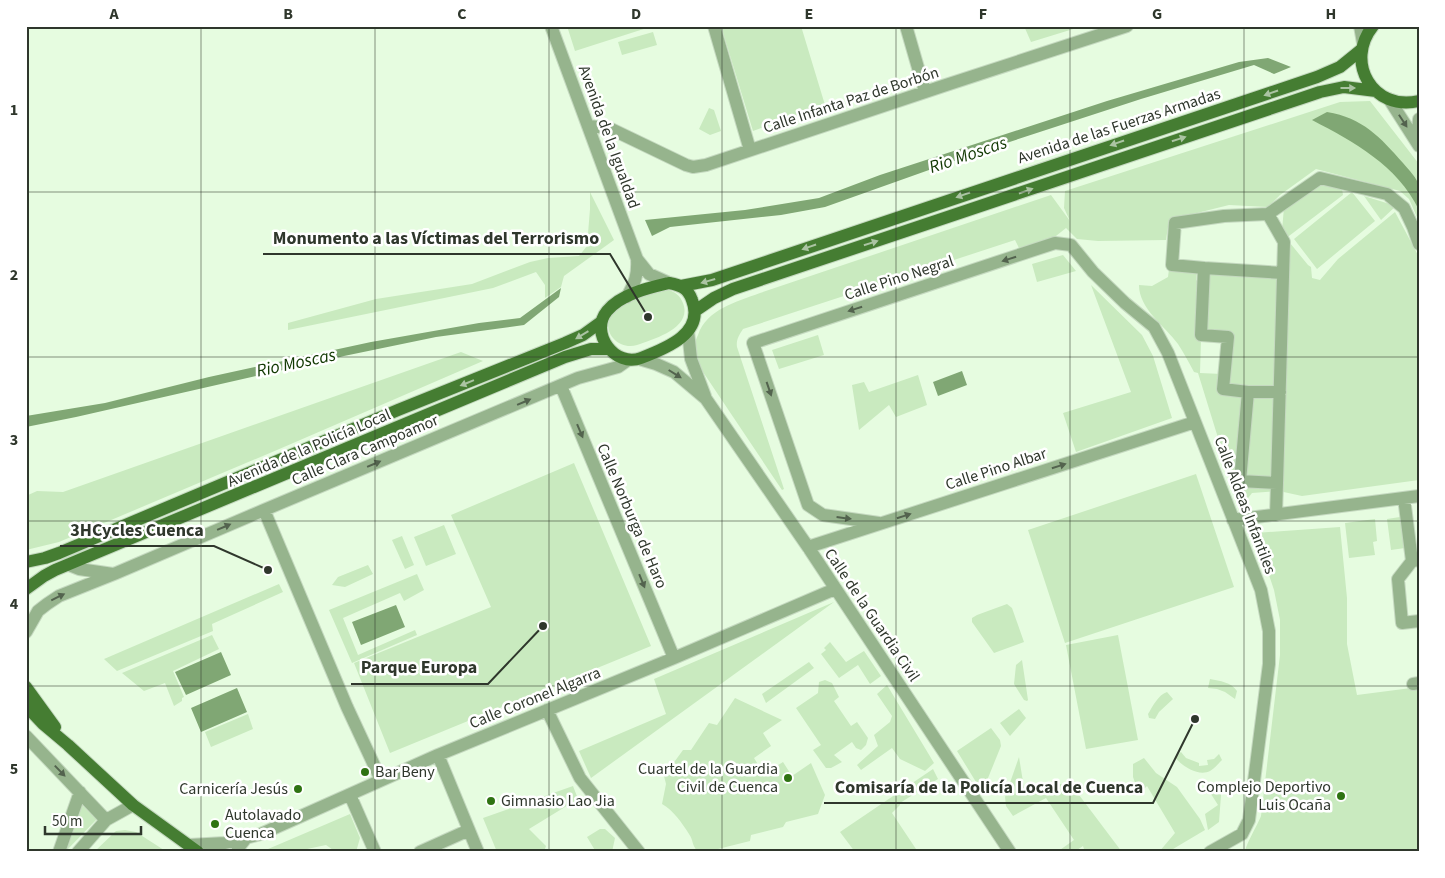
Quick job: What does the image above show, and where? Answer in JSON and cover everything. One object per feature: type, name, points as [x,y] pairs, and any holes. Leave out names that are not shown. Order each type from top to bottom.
[{"type":"main road","points":[[1373,26],[1362,46],[1362,66],[1366,80],[1376,91],[1389,99],[1402,103],[1419,101]]},
{"type":"main road","name":"Avenida de las Fuerzas Armadas","points":[[675,285],[712,280],[1308,80],[1340,67],[1362,46]]},
{"type":"main road","name":"Avenida de las Fuerzas Armadas","points":[[695,311],[714,298],[733,289],[1320,92],[1344,87],[1376,91]]},
{"type":"main road","points":[[675,285],[690,294],[695,311],[693,324],[683,337],[668,346],[633,359],[615,354],[609,349],[602,336],[601,322],[611,307],[647,288],[675,285]]},
{"type":"main road","name":"Avenida de la Policía Local","points":[[26,562],[59,553],[398,410],[565,343],[583,335],[601,322]]},
{"type":"main road","name":"Avenida de la Policía Local","points":[[26,588],[44,576],[69,565],[566,357],[591,349],[609,349]]},
{"type":"main road","points":[[26,687],[68,745]]},
{"type":"main road","points":[[26,706],[133,805],[194,849]]},
{"type":"street","name":"Avenida de la Igualdad","points":[[550,26],[637,259],[649,274],[675,285]]},
{"type":"street","points":[[714,26],[750,150]]},
{"type":"street","points":[[906,26],[925,92]]},
{"type":"street","name":"Calle Infanta Paz de Borbón","points":[[588,126],[609,128],[692,167],[706,165],[1127,26]]},
{"type":"street","points":[[1360,26],[1362,46]]},
{"type":"street","points":[[1389,99],[1418,145]]},
{"type":"street","points":[[1418,145],[1419,119]]},
{"type":"street","points":[[1283,273],[1172,265],[1175,223],[1224,216],[1268,214],[1320,178],[1387,194],[1404,208],[1419,244]]},
{"type":"street","points":[[1268,214],[1284,242],[1276,515]]},
{"type":"street","name":"Calle Pino Negral","points":[[808,506],[753,343],[1055,243]]},
{"type":"street","name":"Calle Aldeas Infantiles","points":[[1055,243],[1071,245],[1093,272],[1124,303],[1154,327],[1168,353],[1261,590],[1269,631],[1269,664],[1249,820],[1242,834],[1210,852]]},
{"type":"street","name":"Avenida de la Igualdad","points":[[627,297],[636,281],[637,259]]},
{"type":"street","points":[[1204,268],[1201,335],[1228,337],[1223,389],[1248,392],[1280,392]]},
{"type":"street","name":"Calle de la Guardia Civil","points":[[688,331],[691,359],[706,399],[808,547],[1010,852]]},
{"type":"street","name":"Calle de la Guardia Civil","points":[[633,359],[656,364],[674,372],[706,399]]},
{"type":"street","name":"Calle Clara Campoamor","points":[[26,632],[38,611],[59,596],[578,378],[618,367],[633,359]]},
{"type":"street","name":"Calle Norburga de Haro","points":[[561,386],[674,658]]},
{"type":"street","points":[[1248,392],[1240,481],[1277,483]]},
{"type":"street","name":"Calle Pino Albar","points":[[808,547],[1195,422]]},
{"type":"street","points":[[1233,520],[1419,496]]},
{"type":"street","points":[[1404,498],[1416,561],[1398,579],[1402,623],[1419,621]]},
{"type":"street","points":[[787,516],[808,506],[823,516],[883,523]]},
{"type":"street","points":[[264,510],[347,707],[380,780]]},
{"type":"street","name":"Calle Clara Campoamor","points":[[69,565],[79,570],[114,574]]},
{"type":"street","name":"Calle Coronel Algarra","points":[[194,849],[261,834],[438,755],[674,658],[835,589]]},
{"type":"street","points":[[547,710],[580,778],[639,852]]},
{"type":"street","points":[[26,736],[106,820]]},
{"type":"street","points":[[438,755],[478,852]]},
{"type":"street","points":[[59,852],[80,792]]},
{"type":"street","points":[[350,795],[375,852]]},
{"type":"street","points":[[78,852],[106,820],[133,805]]},
{"type":"street","points":[[420,852],[469,830]]},
{"type":"street","points":[[237,852],[247,837]]},
{"type":"shaded area","points":[[567,26],[653,26],[575,51]]},
{"type":"shaded area","points":[[721,26],[801,26],[825,105],[753,131]]},
{"type":"shaded area","points":[[1024,26],[1083,26],[1031,42]]},
{"type":"shaded area","points":[[653,32],[657,45],[622,55],[618,42]]},
{"type":"shaded area","points":[[1370,101],[1419,164],[1419,222],[1409,199],[1400,191],[1316,169],[1280,195],[1268,207],[1229,205],[1169,220],[1166,240],[1098,241],[1077,239],[1066,228],[1056,236],[1019,248],[1015,240],[743,329],[738,338],[737,347],[784,489],[782,490],[703,372],[695,343],[702,326],[715,313],[732,303],[1051,195],[1070,221],[1064,208],[1065,191],[1340,102]]},
{"type":"shaded area","points":[[709,108],[714,110],[721,131],[710,135],[699,129]]},
{"type":"shaded area","points":[[1323,183],[1342,189],[1343,195],[1285,239],[1282,231],[1284,207]]},
{"type":"shaded area","points":[[590,192],[614,240],[564,276],[561,287],[545,298],[545,285],[536,272],[493,288],[288,330],[288,323],[376,299],[472,284],[530,262],[548,258],[579,256],[587,246]]},
{"type":"shaded area","points":[[1352,192],[1375,221],[1317,269],[1294,239]]},
{"type":"shaded area","points":[[1364,196],[1396,206],[1381,220]]},
{"type":"shaded area","points":[[1395,212],[1419,257],[1419,480],[1302,496],[1279,491],[1252,493],[1245,502],[1219,441],[1198,373],[1194,372],[1173,337],[1143,302],[1139,285],[1152,286],[1168,277],[1169,269],[1197,271],[1196,280],[1200,283],[1204,268],[1275,274],[1290,243],[1311,267],[1312,278],[1320,280],[1338,259]],"holes":[[[1226,337],[1222,374],[1200,373],[1201,339]]]},
{"type":"shaded area","points":[[1063,255],[1076,271],[1037,282],[1032,264]]},
{"type":"shaded area","points":[[1091,285],[1142,335],[1153,356],[1172,418],[1076,452],[1063,413],[1131,392]]},
{"type":"shaded area","points":[[664,289],[675,293],[682,301],[685,310],[683,318],[678,325],[663,335],[637,345],[629,346],[622,344],[611,336],[608,323],[610,316],[615,310],[632,299]]},
{"type":"shaded area","points":[[818,335],[824,355],[779,369],[772,350]]},
{"type":"shaded area","points":[[461,352],[483,361],[59,542],[26,550],[26,496],[37,491],[63,492]]},
{"type":"shaded area","points":[[918,375],[927,405],[896,417],[889,405],[859,430],[852,385],[864,382],[869,392]]},
{"type":"shaded area","points":[[574,463],[651,646],[390,753],[354,663],[491,607],[451,515]]},
{"type":"shaded area","points":[[1196,474],[1234,587],[1065,643],[1028,530]]},
{"type":"shaded area","points":[[1400,517],[1405,548],[1391,550],[1387,519]]},
{"type":"shaded area","points":[[1375,519],[1377,541],[1373,542],[1375,555],[1349,558],[1345,523]]},
{"type":"shaded area","points":[[444,525],[456,554],[426,566],[414,537]]},
{"type":"shaded area","name":"Complejo Deportivo Luis Ocaña","points":[[1340,527],[1347,598],[1347,644],[1357,695],[1419,687],[1419,852],[1245,852],[1261,816],[1280,655],[1280,620],[1274,590],[1255,533]]},
{"type":"shaded area","points":[[402,536],[414,565],[405,569],[392,540]]},
{"type":"shaded area","points":[[368,565],[373,574],[345,587],[332,585],[338,577]]},
{"type":"shaded area","points":[[417,574],[424,590],[404,601],[400,593],[343,618],[358,655],[415,630],[417,635],[352,663],[329,610]]},
{"type":"shaded area","points":[[279,584],[283,592],[212,624],[213,631],[117,671],[104,659]]},
{"type":"shaded area","points":[[834,602],[591,778],[579,751],[666,714],[654,679]]},
{"type":"shaded area","points":[[1007,604],[1012,608],[1024,642],[994,653],[972,622],[972,618]]},
{"type":"shaded area","points":[[212,635],[219,649],[173,671],[184,697],[182,701],[174,706],[165,683],[144,691],[122,673]]},
{"type":"shaded area","points":[[1118,635],[1138,740],[1086,749],[1066,645]]},
{"type":"shaded area","points":[[830,642],[846,662],[864,651],[881,676],[870,684],[858,665],[839,678],[821,654],[826,650],[824,648]]},
{"type":"shaded area","points":[[1022,660],[1027,701],[1024,700],[1014,684],[1016,665]]},
{"type":"shaded area","points":[[809,662],[814,668],[766,703],[762,694]]},
{"type":"shaded area","points":[[1210,679],[1225,682],[1232,686],[1237,691],[1235,699],[1225,692],[1208,688]]},
{"type":"shaded area","points":[[825,680],[832,683],[839,697],[834,701],[851,726],[857,722],[868,738],[866,745],[861,750],[856,748],[852,742],[834,755],[842,762],[831,768],[826,768],[813,750],[821,745],[796,708],[818,693],[819,682]]},
{"type":"shaded area","points":[[887,685],[934,763],[925,771],[900,759],[892,748],[861,770],[857,765],[878,746],[874,735],[890,722],[892,716],[877,694]]},
{"type":"shaded area","points":[[1167,692],[1173,699],[1159,712],[1155,719],[1149,718],[1148,714],[1156,701]]},
{"type":"shaded area","points":[[735,698],[782,720],[763,733],[771,746],[754,758],[764,774],[783,762],[792,776],[811,763],[825,795],[818,814],[786,822],[783,827],[751,835],[750,841],[718,849],[717,852],[698,852],[694,847],[691,836],[681,822],[662,804],[666,784],[664,776],[683,750],[691,750],[709,723],[717,725]]},
{"type":"shaded area","points":[[1019,709],[1026,718],[1010,736],[1000,723]]},
{"type":"shaded area","points":[[248,714],[253,729],[211,747],[205,732]]},
{"type":"shaded area","points":[[991,728],[1000,740],[1001,746],[986,783],[980,785],[976,782],[957,751]]},
{"type":"shaded area","points":[[1181,752],[1186,758],[1199,763],[1199,766],[1208,765],[1207,760],[1214,759],[1219,754],[1222,760],[1210,771],[1201,773],[1186,767],[1175,757]]},
{"type":"shaded area","points":[[1019,757],[1024,788],[1061,784],[1073,787],[1122,852],[1085,852],[1083,846],[1074,852],[1057,852],[1074,840],[1046,798],[1013,816],[1006,806],[1005,797]]},
{"type":"shaded area","points":[[1144,758],[1156,773],[1177,787],[1200,819],[1205,830],[1168,852],[1159,852],[1175,833],[1147,786],[1139,794],[1133,777],[1133,764]]},
{"type":"shaded area","points":[[933,769],[938,779],[900,803],[892,813],[918,852],[855,852],[840,832]]},
{"type":"shaded area","points":[[1222,782],[1219,822],[1208,830],[1205,814],[1218,805],[1204,783]]},
{"type":"shaded area","points":[[573,786],[578,799],[529,829],[546,846],[544,852],[517,849],[511,852],[497,852],[483,818]]},
{"type":"shaded area","points":[[82,805],[97,819],[66,851]]},
{"type":"shaded area","points":[[350,814],[360,838],[356,852],[336,852],[326,845],[293,852],[261,852]]},
{"type":"shaded area","points":[[600,829],[605,829],[615,838],[612,852],[596,852],[587,837]]},
{"type":"shaded area","points":[[116,831],[136,832],[167,852],[94,852]]},
{"type":"water","name":"Rio Moscas","points":[[1268,58],[1291,67],[1274,74],[1254,65],[1141,99],[988,149],[825,207],[781,215],[670,227],[652,236],[645,220],[745,210],[819,198],[880,175],[1107,101],[1239,62]]},
{"type":"water","points":[[1327,112],[1361,124],[1386,145],[1416,180],[1419,186],[1419,210],[1399,180],[1373,156],[1312,120]]},
{"type":"water","name":"Rio Moscas","points":[[561,288],[559,297],[524,325],[436,337],[26,427],[26,416],[105,403],[209,377],[371,342],[479,323],[520,318]]},
{"type":"water","points":[[962,371],[967,385],[938,396],[933,382]]},
{"type":"water","points":[[396,605],[405,627],[361,645],[352,622]]},
{"type":"water","points":[[221,652],[231,675],[186,695],[175,672]]},
{"type":"water","points":[[237,688],[247,712],[201,732],[191,708]]},
{"type":"place","name":"Monumento a las Víctimas del Terrorismo","points":[[648,317]]},
{"type":"place","name":"3HCycles Cuenca","points":[[268,570]]},
{"type":"place","name":"Parque Europa","points":[[543,626]]},
{"type":"place","name":"Comisaría de la Policía Local de Cuenca","points":[[1195,719]]},
{"type":"place","name":"Bar Beny","points":[[365,772]]},
{"type":"place","name":"Cuartel de la Guardia Civil de Cuenca","points":[[788,778]]},
{"type":"place","name":"Carnicería Jesús","points":[[298,789]]},
{"type":"place","name":"Complejo Deportivo Luis Ocaña","points":[[1341,796]]},
{"type":"place","name":"Gimnasio Lao Jia","points":[[491,801]]},
{"type":"place","name":"Autolavado Cuenca","points":[[215,824]]}]
